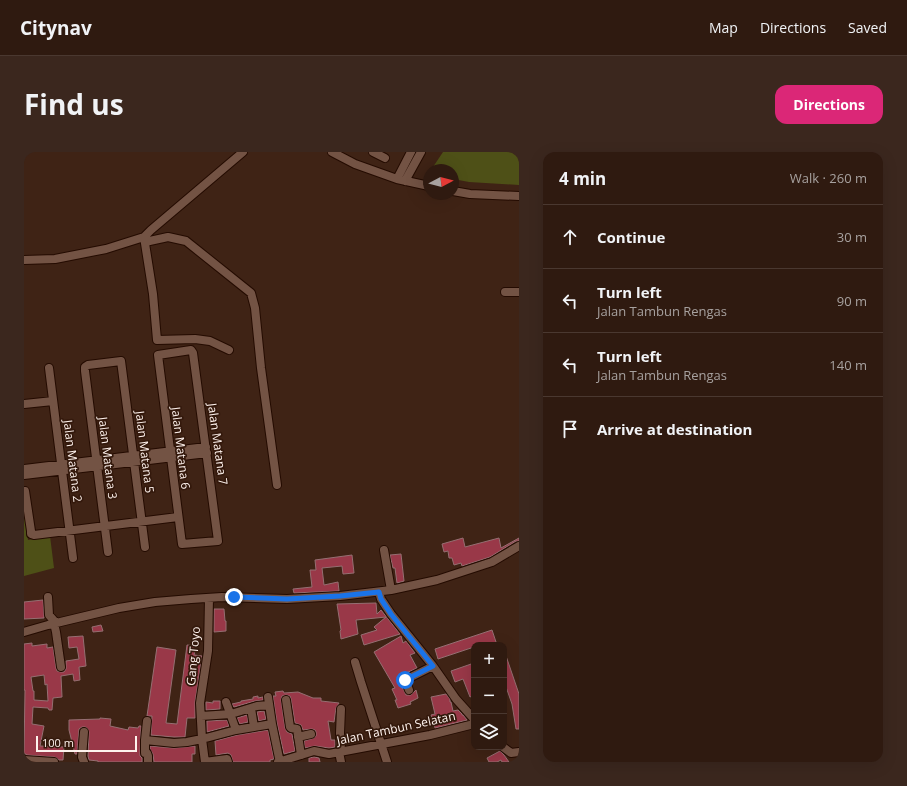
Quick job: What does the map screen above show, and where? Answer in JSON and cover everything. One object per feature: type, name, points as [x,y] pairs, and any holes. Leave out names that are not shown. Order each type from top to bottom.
[{"type":"street","points":[[228,350],[210,341],[194,339],[157,340],[153,294],[144,239],[151,230],[243,152]]},
{"type":"street","points":[[332,152],[355,164],[401,180],[423,185]]},
{"type":"street","points":[[372,152],[385,158]]},
{"type":"street","points":[[401,180],[411,152]]},
{"type":"street","points":[[401,180],[421,152]]},
{"type":"street","points":[[459,192],[470,194],[519,196]]},
{"type":"street","points":[[24,260],[54,259],[106,249],[144,239],[168,237],[186,241],[251,293],[255,308],[261,368],[277,485]]},
{"type":"street","points":[[505,292],[519,292]]},
{"type":"street","name":"Jalan Matana 7","points":[[158,355],[192,351],[218,541],[182,544]]},
{"type":"street","name":"Jalan Matana 6","points":[[158,355],[182,544]]},
{"type":"street","name":"Jalan Matana 5","points":[[85,367],[88,365],[121,361],[145,547]]},
{"type":"street","name":"Jalan Matana 3","points":[[85,367],[108,552]]},
{"type":"street","name":"Jalan Matana 2","points":[[49,368],[73,558]]},
{"type":"street","points":[[24,404],[53,401]]},
{"type":"street","points":[[24,476],[62,468],[97,463],[206,450]]},
{"type":"street","points":[[24,469],[62,468]]},
{"type":"street","points":[[25,491],[32,534],[178,517]]},
{"type":"street","points":[[24,632],[55,626],[119,608],[155,602],[209,603],[234,597],[287,599],[380,595],[391,590],[436,580],[492,562],[519,546]]},
{"type":"street","points":[[384,550],[391,590]]},
{"type":"street","points":[[380,595],[391,614],[433,666],[456,699],[471,716]]},
{"type":"street","points":[[48,597],[49,615],[55,626],[62,667]]},
{"type":"street","name":"Gang Toyo","points":[[209,603],[208,651],[200,703],[202,740],[205,762],[227,759],[228,762]]},
{"type":"street","points":[[355,662],[387,762]]},
{"type":"street","points":[[408,690],[405,680],[433,666]]},
{"type":"street","points":[[286,700],[290,727],[297,728],[297,758]]},
{"type":"street","points":[[201,716],[231,714],[268,701],[279,762]]},
{"type":"street","points":[[226,702],[236,730]]},
{"type":"street","points":[[251,708],[254,727]]},
{"type":"street","points":[[341,709],[341,762]]},
{"type":"street","points":[[147,721],[144,740],[145,753],[148,753],[148,762]]},
{"type":"street","points":[[144,740],[174,743],[187,742],[202,740],[236,730],[272,724]]},
{"type":"street","name":"Jalan Tambun Selatan","points":[[279,762],[297,758],[314,751],[328,754],[340,752],[430,735],[471,725]]},
{"type":"street","points":[[84,732],[82,757],[84,762]]},
{"type":"street","points":[[298,737],[311,734]]},
{"type":"street","points":[[507,750],[511,753],[519,752]]},
{"type":"street","points":[[24,760],[54,762]]},
{"type":"shaded area","points":[[443,152],[519,152],[519,185],[459,180],[459,164],[435,164]]},
{"type":"shaded area","points":[[24,512],[28,540],[50,536],[54,568],[24,576]]},
{"type":"building","points":[[463,538],[465,547],[499,538],[501,548],[519,538],[519,541],[516,541],[490,557],[462,566],[461,563],[454,565],[452,558],[449,558],[448,551],[444,552],[442,544]]},
{"type":"building","points":[[401,554],[404,581],[397,583],[395,568],[393,568],[390,555]]},
{"type":"building","points":[[352,555],[354,573],[343,574],[342,566],[322,568],[324,585],[338,582],[339,591],[294,593],[293,589],[312,587],[310,570],[316,570],[315,560]]},
{"type":"building","points":[[43,600],[44,618],[24,619],[24,602]]},
{"type":"building","points":[[376,603],[377,614],[381,610],[400,634],[364,645],[361,635],[377,630],[374,627],[386,617],[356,620],[358,634],[341,639],[337,604]]},
{"type":"building","points":[[214,609],[224,609],[226,631],[214,632]]},
{"type":"building","points":[[101,625],[103,631],[93,632],[92,627]]},
{"type":"building","points":[[492,630],[496,642],[471,642],[471,648],[438,659],[435,649]]},
{"type":"building","points":[[83,636],[86,666],[79,667],[80,680],[74,681],[73,674],[61,676],[62,697],[53,698],[52,710],[49,710],[48,708],[33,707],[32,724],[44,726],[40,746],[64,747],[63,760],[59,760],[54,757],[27,755],[24,753],[24,644],[32,643],[32,646],[47,644],[47,648],[53,647],[57,671],[64,672],[66,669],[66,661],[79,659],[77,647],[69,648],[68,637]],"holes":[[[44,675],[45,685],[47,684],[48,701],[34,700],[31,677]]]},
{"type":"building","points":[[401,636],[403,643],[406,641],[415,653],[410,655],[417,668],[402,675],[400,682],[406,695],[411,695],[416,690],[418,698],[410,702],[411,704],[398,708],[395,700],[397,700],[392,689],[395,688],[374,652]]},
{"type":"building","points":[[187,645],[196,646],[194,655],[202,656],[195,702],[195,718],[187,718],[185,737],[151,735],[152,716],[147,716],[157,647],[176,650],[166,723],[177,724]]},
{"type":"building","points":[[507,659],[519,694],[519,729],[516,729],[512,704],[507,690]]},
{"type":"building","points":[[471,664],[471,696],[463,679],[455,682],[451,671]]},
{"type":"building","points":[[283,691],[284,693],[298,692],[313,698],[321,698],[321,701],[339,703],[336,708],[334,722],[328,721],[331,740],[335,740],[335,747],[329,748],[315,746],[305,748],[304,741],[314,738],[316,736],[316,732],[312,729],[303,730],[301,725],[295,723],[291,699],[290,696],[286,695],[282,696],[281,700],[285,728],[287,732],[292,734],[295,751],[284,754],[273,696],[276,696],[275,692]]},
{"type":"building","points":[[446,694],[450,699],[453,711],[458,710],[467,720],[435,728],[431,715],[435,714],[431,697]]},
{"type":"building","points":[[258,696],[258,698],[263,697],[263,700],[234,707],[232,704],[253,699],[253,697]]},
{"type":"building","points":[[213,701],[220,701],[220,709],[206,710],[206,702],[213,703]]},
{"type":"building","points":[[264,711],[266,719],[259,721],[257,712]]},
{"type":"building","points":[[247,715],[248,722],[240,724],[237,718]]},
{"type":"building","points":[[100,718],[111,719],[110,726],[128,730],[129,727],[138,728],[141,726],[140,756],[142,758],[142,762],[98,762],[89,760],[89,732],[85,727],[79,729],[77,754],[75,754],[69,730],[69,720]]},
{"type":"building","points":[[227,720],[229,726],[207,732],[207,721]]},
{"type":"building","points":[[268,730],[274,759],[270,760],[270,762],[233,762],[231,755],[228,753],[216,755],[215,741],[237,735]]},
{"type":"building","points":[[150,746],[174,748],[195,746],[195,754],[192,754],[192,762],[154,762]]},
{"type":"building","points":[[500,751],[509,762],[502,762],[501,760],[497,762],[489,762],[487,758]]},
{"type":"building","points":[[309,758],[319,758],[320,762],[309,762]]},
{"type":"route","points":[[234,597],[287,599],[379,592],[381,599],[391,614],[433,666],[405,680]]}]
